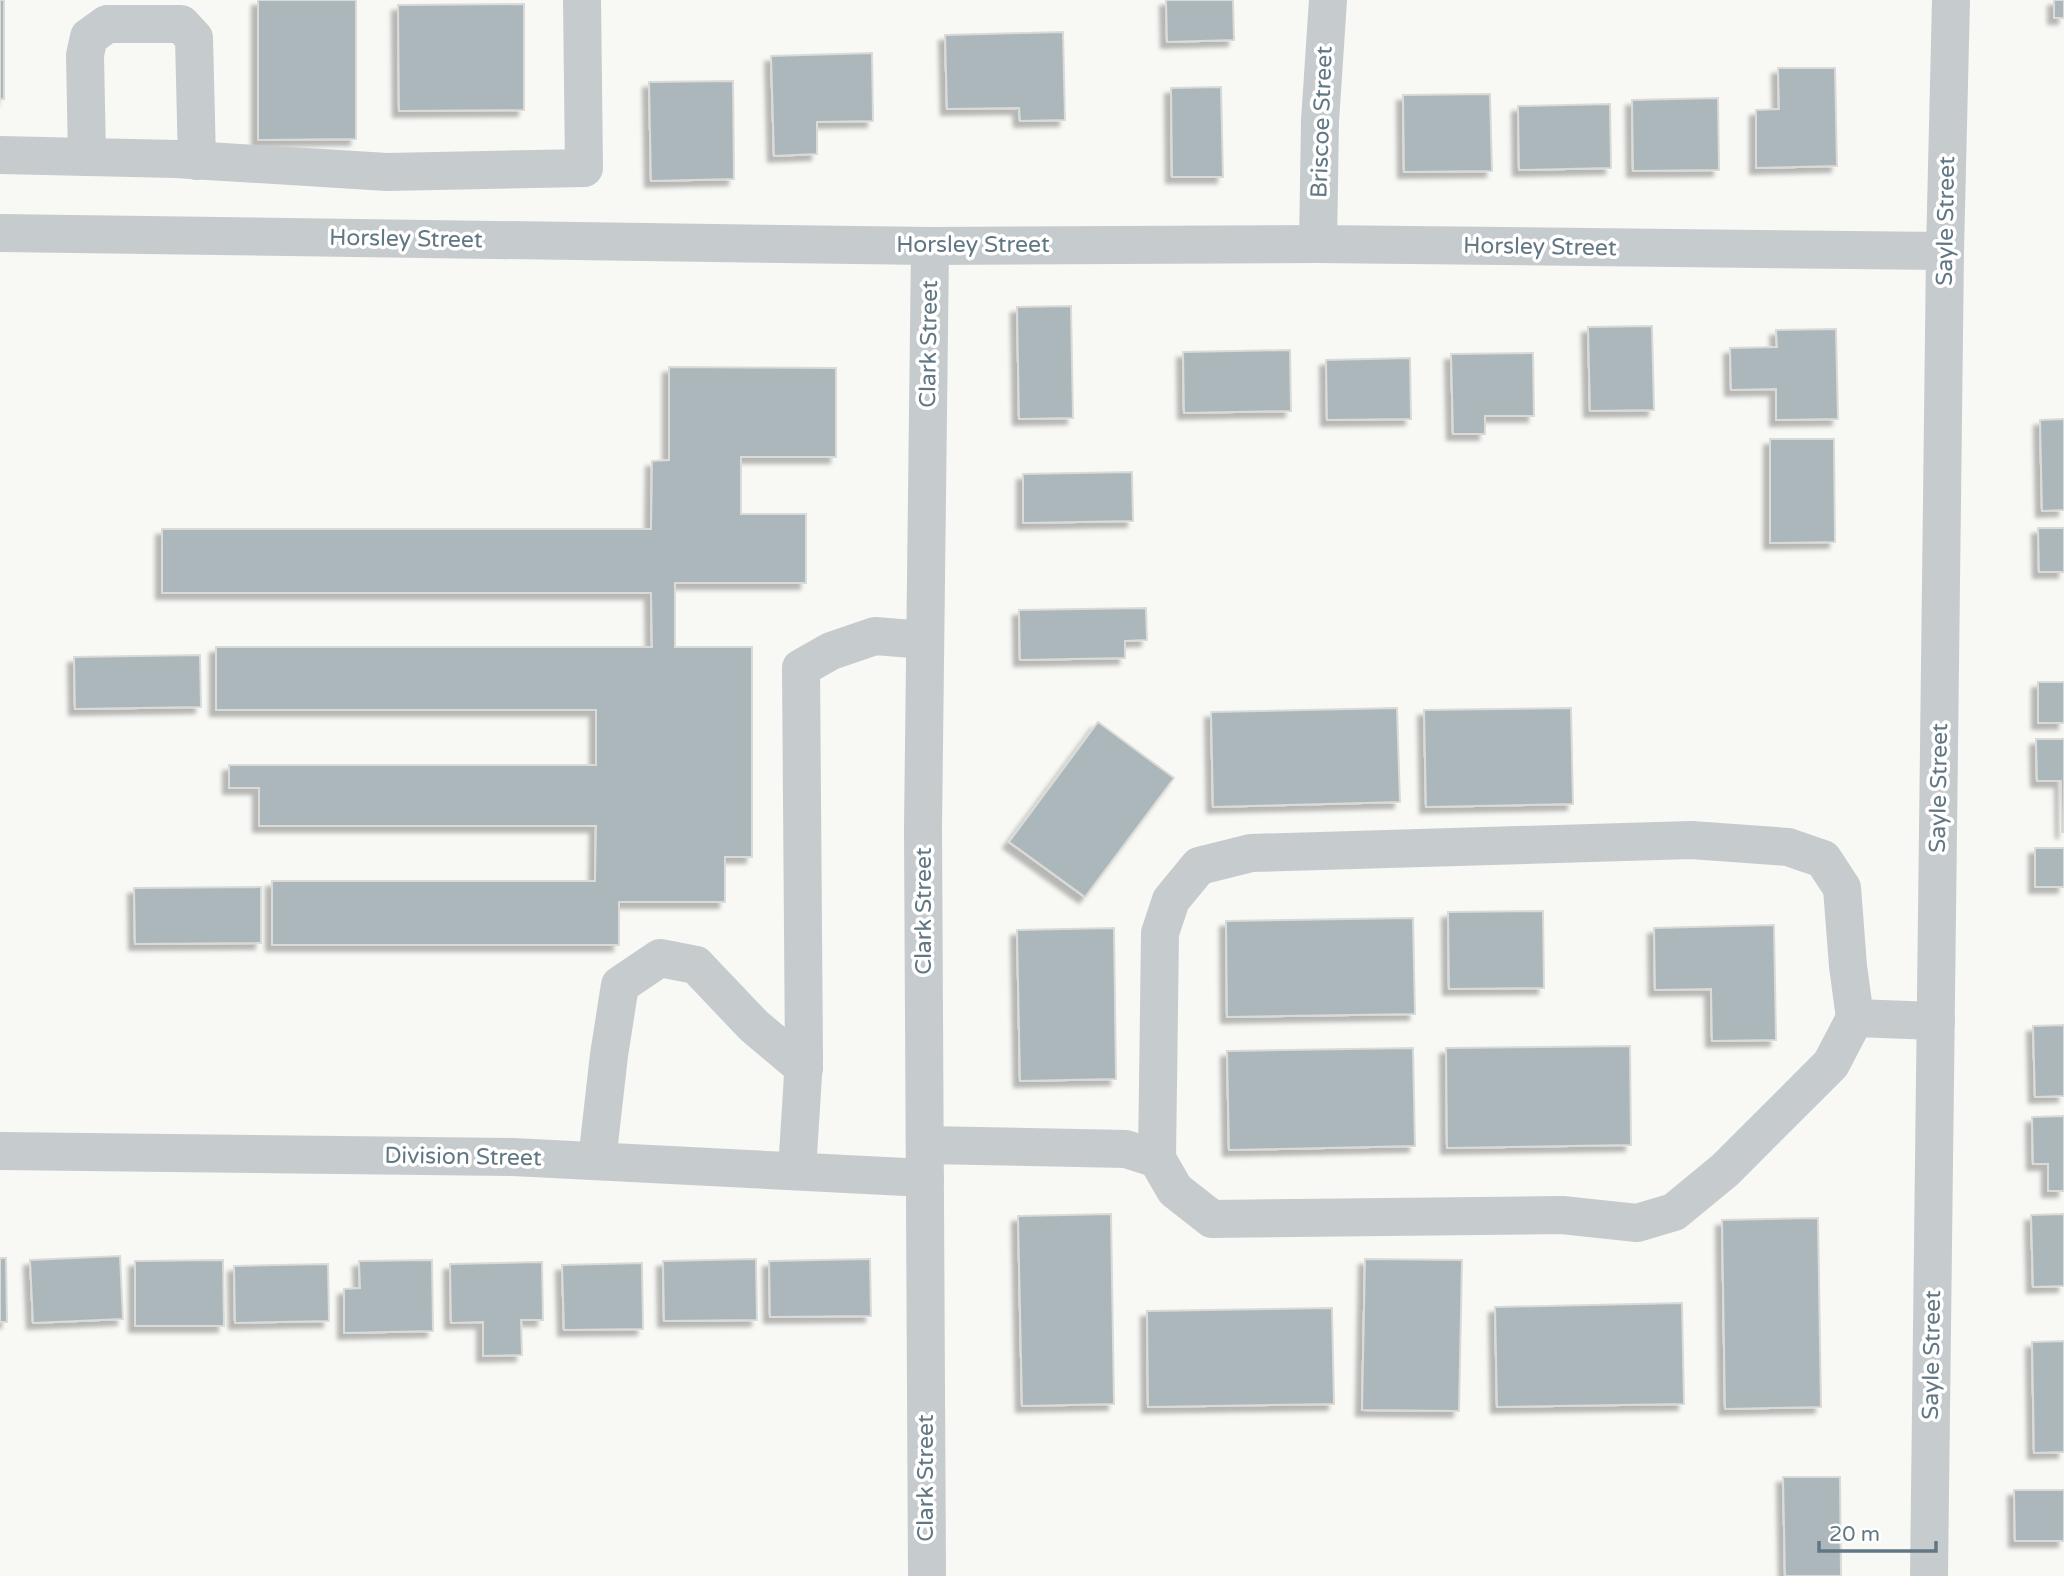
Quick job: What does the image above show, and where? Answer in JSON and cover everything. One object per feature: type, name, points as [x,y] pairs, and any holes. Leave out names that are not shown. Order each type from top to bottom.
[{"type":"street","points":[[0,155],[197,161],[387,172],[584,168],[582,0]]},
{"type":"street","name":"Briscoe Street","points":[[1318,244],[1320,121],[1328,0]]},
{"type":"street","name":"Sayle Street","points":[[1929,1576],[1945,251],[1951,0]]},
{"type":"street","points":[[86,157],[85,55],[89,37],[107,24],[181,24],[194,38],[197,161]]},
{"type":"street","name":"Horsley Street","points":[[0,233],[930,246],[1318,244],[1945,251]]},
{"type":"street","name":"Clark Street","points":[[927,1576],[923,829],[930,246]]},
{"type":"street","points":[[797,1171],[804,1068],[801,668],[831,651],[875,636],[925,640]]},
{"type":"street","points":[[1691,840],[1788,847],[1823,859],[1842,888],[1855,1018],[1831,1064],[1725,1170],[1674,1212],[1637,1223],[1562,1215],[1212,1219],[1175,1190],[1157,1159],[1160,933],[1171,900],[1199,866],[1251,853],[1691,840]]},
{"type":"street","points":[[597,1161],[620,985],[660,958],[696,965],[754,1026],[804,1068]]},
{"type":"street","points":[[1855,1018],[1936,1021]]},
{"type":"street","name":"Division Street","points":[[0,1151],[513,1157],[797,1171],[1126,1149],[1157,1159]]},
{"type":"building","points":[[0,0],[4,0],[4,99],[0,99]]},
{"type":"building","points":[[258,0],[356,0],[356,139],[258,140]]},
{"type":"building","points":[[1166,0],[1233,0],[1234,40],[1167,42]]},
{"type":"building","points":[[2054,0],[2064,0],[2064,18],[2054,18]]},
{"type":"building","points":[[524,4],[524,110],[399,111],[398,5]]},
{"type":"building","points":[[1063,32],[1065,120],[1020,121],[1019,108],[947,109],[945,35]]},
{"type":"building","points":[[872,53],[873,121],[817,122],[817,154],[774,156],[771,56]]},
{"type":"building","points":[[1778,68],[1835,68],[1837,166],[1756,168],[1756,110],[1779,109]]},
{"type":"building","points":[[733,81],[734,179],[651,181],[649,82]]},
{"type":"building","points":[[1221,87],[1223,177],[1172,177],[1171,88]]},
{"type":"building","points":[[1490,94],[1492,171],[1404,172],[1403,95]]},
{"type":"building","points":[[1718,98],[1719,170],[1633,171],[1632,100]]},
{"type":"building","points":[[1610,104],[1611,168],[1519,170],[1518,106]]},
{"type":"building","points":[[1071,306],[1073,418],[1019,419],[1017,307]]},
{"type":"building","points":[[1652,326],[1654,410],[1590,411],[1588,327]]},
{"type":"building","points":[[1836,329],[1838,419],[1776,420],[1776,389],[1731,390],[1730,348],[1777,347],[1776,330]]},
{"type":"building","points":[[1290,350],[1291,411],[1184,413],[1183,352]]},
{"type":"building","points":[[1533,353],[1534,416],[1485,416],[1485,434],[1453,434],[1451,354]]},
{"type":"building","points":[[1410,358],[1411,419],[1327,420],[1326,360]]},
{"type":"building","points":[[669,367],[836,368],[836,457],[741,457],[741,514],[806,514],[806,583],[675,583],[675,647],[752,647],[752,857],[725,857],[725,902],[619,902],[619,945],[272,945],[272,881],[595,881],[596,826],[259,826],[259,788],[229,788],[229,765],[596,765],[596,710],[216,710],[216,647],[652,647],[651,593],[162,593],[162,529],[651,529],[652,461],[669,460]]},
{"type":"building","points":[[2064,419],[2064,510],[2042,511],[2040,420]]},
{"type":"building","points":[[1770,439],[1834,439],[1835,542],[1770,543]]},
{"type":"building","points":[[1132,472],[1133,521],[1023,523],[1023,474]]},
{"type":"building","points":[[2038,528],[2064,528],[2064,572],[2039,572]]},
{"type":"building","points":[[1146,608],[1147,640],[1125,641],[1125,658],[1020,660],[1019,610]]},
{"type":"building","points":[[200,655],[201,707],[75,709],[74,657]]},
{"type":"building","points":[[2038,682],[2064,682],[2064,723],[2038,723]]},
{"type":"building","points":[[1397,708],[1400,802],[1213,807],[1211,712]]},
{"type":"building","points":[[1571,708],[1573,804],[1426,807],[1424,710]]},
{"type":"building","points":[[1098,722],[1174,778],[1085,897],[1009,842]]},
{"type":"building","points":[[2036,739],[2064,739],[2064,832],[2061,781],[2037,781]]},
{"type":"building","points":[[2035,848],[2064,848],[2064,887],[2035,887]]},
{"type":"building","points":[[261,887],[261,943],[135,944],[134,888]]},
{"type":"building","points":[[1543,911],[1544,988],[1449,989],[1448,912]]},
{"type":"building","points":[[1413,918],[1415,1014],[1227,1017],[1226,921]]},
{"type":"building","points":[[1774,925],[1776,1040],[1712,1041],[1711,989],[1655,990],[1654,928]]},
{"type":"building","points":[[1114,928],[1116,1079],[1020,1081],[1017,930]]},
{"type":"building","points":[[2064,1025],[2064,1096],[2035,1097],[2033,1026]]},
{"type":"building","points":[[1630,1046],[1631,1145],[1447,1148],[1446,1048]]},
{"type":"building","points":[[1413,1048],[1415,1146],[1229,1150],[1227,1051]]},
{"type":"building","points":[[2064,1116],[2064,1191],[2048,1191],[2048,1164],[2033,1164],[2032,1117]]},
{"type":"building","points":[[1111,1214],[1114,1404],[1022,1406],[1018,1216]]},
{"type":"building","points":[[2064,1214],[2064,1286],[2033,1287],[2031,1215]]},
{"type":"building","points":[[1818,1218],[1821,1407],[1725,1409],[1722,1220]]},
{"type":"building","points":[[120,1256],[123,1319],[33,1323],[30,1260]]},
{"type":"building","points":[[0,1258],[6,1258],[7,1322],[0,1322]]},
{"type":"building","points":[[756,1259],[757,1320],[664,1321],[663,1261]]},
{"type":"building","points":[[870,1259],[871,1316],[770,1317],[769,1261]]},
{"type":"building","points":[[1365,1259],[1462,1260],[1459,1411],[1362,1410]]},
{"type":"building","points":[[223,1260],[224,1326],[135,1326],[135,1261]]},
{"type":"building","points":[[432,1260],[433,1331],[344,1333],[344,1289],[360,1288],[359,1261]]},
{"type":"building","points":[[542,1262],[543,1320],[521,1320],[522,1355],[483,1356],[483,1322],[451,1323],[450,1264]]},
{"type":"building","points":[[642,1263],[643,1329],[564,1330],[562,1265]]},
{"type":"building","points":[[328,1264],[329,1321],[235,1323],[234,1266]]},
{"type":"building","points":[[1682,1303],[1684,1404],[1497,1407],[1495,1307]]},
{"type":"building","points":[[1332,1308],[1334,1404],[1148,1407],[1147,1311]]},
{"type":"building","points":[[2064,1341],[2064,1452],[2034,1453],[2032,1342]]},
{"type":"building","points":[[1783,1477],[1840,1477],[1841,1576],[1785,1576]]},
{"type":"building","points":[[2014,1490],[2064,1490],[2064,1541],[2015,1541]]}]
